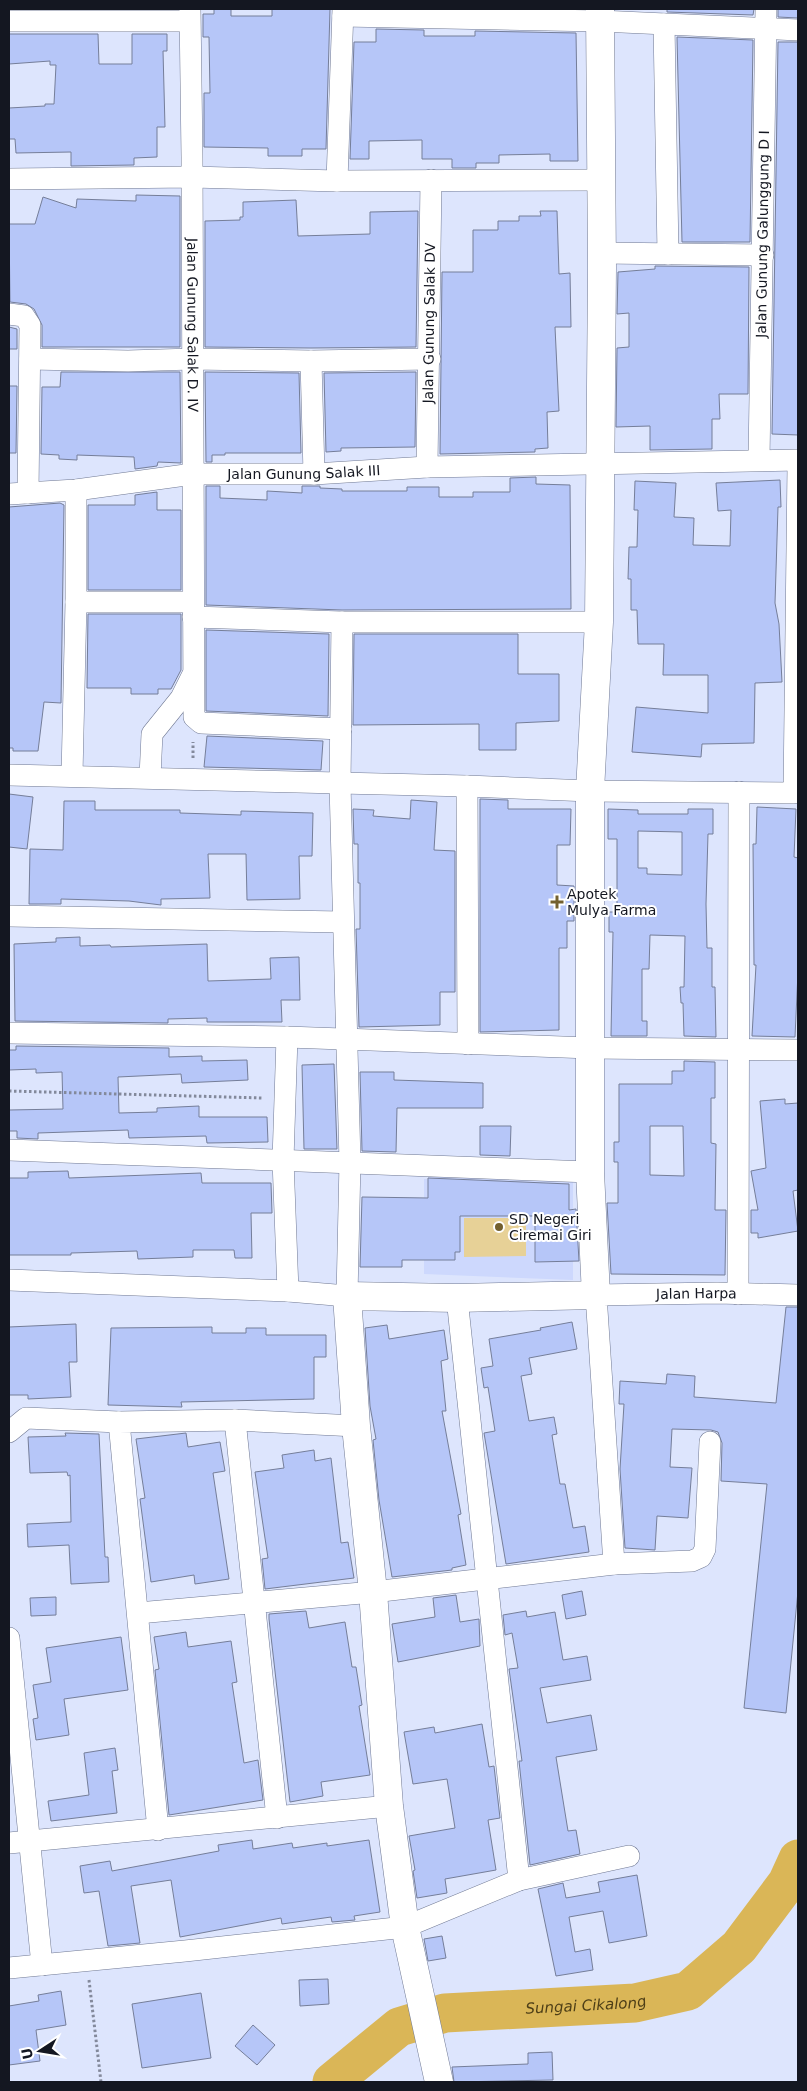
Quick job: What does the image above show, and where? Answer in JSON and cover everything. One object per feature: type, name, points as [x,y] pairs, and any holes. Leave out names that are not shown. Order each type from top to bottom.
[{"type":"street","points":[[337,181],[343,12],[600,15],[664,24],[766,19],[798,30]]},
{"type":"street","points":[[9,21],[79,15],[189,15]]},
{"type":"street","name":"Jalan Gunung Salak D. IV","points":[[189,15],[192,177],[192,675],[194,717]]},
{"type":"street","points":[[600,15],[602,253],[599,622],[590,791],[590,1172],[596,1296],[614,1564]]},
{"type":"street","name":"Jalan Gunung Galunggung D I","points":[[759,460],[766,19]]},
{"type":"street","points":[[664,24],[668,254]]},
{"type":"street","points":[[9,179],[192,177],[337,181],[601,180]]},
{"type":"street","name":"Jalan Gunung Salak DV","points":[[427,467],[431,180]]},
{"type":"street","points":[[602,253],[763,255]]},
{"type":"street","points":[[9,314],[24,316],[30,324],[30,359],[19,493]]},
{"type":"street","points":[[30,359],[128,361],[192,359],[311,361],[430,359]]},
{"type":"street","points":[[311,361],[314,474]]},
{"type":"street","name":"Jalan Gunung Salak III","points":[[19,493],[76,490],[193,474],[314,474],[427,467],[798,460]]},
{"type":"street","points":[[9,774],[590,791],[796,793],[798,466]]},
{"type":"street","points":[[72,775],[76,602],[76,490]]},
{"type":"street","points":[[76,602],[193,609],[342,622],[599,622]]},
{"type":"street","points":[[342,622],[340,784],[345,1039],[350,1162],[347,1296],[356,1426],[373,1592],[389,1806],[406,1927],[439,2082]]},
{"type":"street","points":[[150,777],[152,734],[181,698],[192,675]]},
{"type":"street","points":[[194,717],[201,723],[341,729]]},
{"type":"street","points":[[466,786],[468,1044]]},
{"type":"street","points":[[738,1294],[739,792]]},
{"type":"street","points":[[9,916],[343,922]]},
{"type":"street","points":[[9,1033],[287,1037],[590,1048],[798,1050]]},
{"type":"street","points":[[287,1037],[283,1160],[288,1291]]},
{"type":"street","points":[[9,1150],[590,1172]]},
{"type":"street","points":[[9,1280],[288,1291],[347,1296],[456,1298],[596,1296]]},
{"type":"street","name":"Jalan Harpa","points":[[596,1296],[798,1295]]},
{"type":"street","points":[[456,1298],[488,1579],[519,1880]]},
{"type":"street","points":[[9,1432],[17,1418],[119,1422],[235,1420],[356,1426]]},
{"type":"street","points":[[235,1420],[277,1818]]},
{"type":"street","points":[[119,1422],[158,1830]]},
{"type":"street","points":[[138,1612],[373,1592],[614,1564],[692,1561],[701,1556],[705,1549],[710,1442]]},
{"type":"street","points":[[9,1638],[18,1842],[42,1965]]},
{"type":"street","points":[[18,1842],[158,1830],[389,1806]]},
{"type":"street","points":[[9,1968],[406,1927],[519,1880],[629,1856]]},
{"type":"path","points":[[193,779],[194,717]]},
{"type":"path","points":[[9,1091],[284,1098]]},
{"type":"path","points":[[87,1959],[101,2082]]},
{"type":"shaded area","name":"SD Negeri Ciremai Giri","points":[[428,1176],[573,1179],[573,1280],[424,1274],[424,1179],[428,1179]]},
{"type":"shaded area","points":[[464,1218],[526,1218],[526,1256],[464,1257]]},
{"type":"building","points":[[214,9],[231,9],[231,16],[272,16],[272,9],[330,9],[326,149],[302,149],[302,156],[268,156],[268,148],[204,147],[204,93],[210,93],[209,37],[203,37],[203,14],[214,14]]},
{"type":"building","points":[[667,9],[754,9],[753,15],[667,12]]},
{"type":"building","points":[[778,9],[798,9],[798,18],[778,17]]},
{"type":"building","points":[[376,29],[424,30],[424,36],[475,36],[475,31],[576,33],[578,161],[550,161],[550,154],[499,155],[499,163],[476,163],[476,168],[452,168],[452,159],[422,159],[422,140],[369,141],[369,159],[350,159],[354,42],[376,42]]},
{"type":"building","points":[[9,34],[98,34],[99,64],[132,64],[132,34],[167,34],[167,51],[163,51],[165,127],[157,127],[157,157],[134,158],[134,165],[71,166],[71,152],[16,153],[15,139],[9,139],[9,108],[54,104],[56,65],[50,65],[50,61],[9,64]]},
{"type":"building","points":[[677,37],[753,40],[750,242],[682,242]]},
{"type":"building","points":[[778,42],[798,42],[798,435],[772,434]]},
{"type":"building","points":[[136,195],[180,196],[180,347],[42,347],[42,325],[34,309],[26,304],[10,302],[9,224],[35,224],[43,197],[76,208],[77,199],[136,201]]},
{"type":"building","points":[[296,200],[298,236],[370,234],[370,212],[418,211],[416,347],[205,347],[205,221],[240,220],[240,217],[243,217],[243,202]]},
{"type":"building","points":[[540,211],[557,211],[559,274],[570,273],[571,327],[555,327],[559,411],[547,412],[548,448],[535,449],[535,452],[440,454],[442,272],[473,272],[473,230],[498,230],[498,221],[519,221],[519,216],[541,216]]},
{"type":"building","points":[[655,266],[749,267],[748,394],[719,394],[720,419],[712,419],[712,449],[650,450],[650,426],[616,427],[617,348],[629,347],[629,313],[617,314],[618,272],[655,269]]},
{"type":"building","points":[[9,327],[17,329],[17,349],[9,349]]},
{"type":"building","points":[[61,372],[180,372],[181,463],[158,462],[157,466],[135,469],[134,457],[77,455],[77,460],[59,459],[59,455],[41,454],[42,387],[60,387]]},
{"type":"building","points":[[205,372],[299,373],[301,453],[225,453],[225,455],[212,455],[212,462],[206,462]]},
{"type":"building","points":[[416,372],[415,447],[341,448],[341,451],[326,452],[324,373]]},
{"type":"building","points":[[9,386],[17,386],[16,453],[9,453]]},
{"type":"building","points":[[536,477],[536,484],[570,485],[571,609],[342,610],[206,605],[206,486],[220,486],[220,498],[267,500],[267,491],[302,493],[302,486],[320,486],[320,488],[342,489],[342,491],[407,491],[407,487],[439,487],[439,497],[473,497],[473,492],[510,492],[510,478]]},
{"type":"building","points":[[780,480],[781,507],[778,507],[775,603],[779,624],[782,682],[755,683],[754,743],[702,744],[701,757],[632,752],[636,707],[708,713],[708,675],[663,675],[664,644],[638,644],[637,610],[631,610],[631,579],[628,579],[629,547],[637,547],[638,510],[634,510],[635,481],[676,483],[674,517],[694,518],[693,545],[730,546],[731,510],[718,511],[716,483]]},
{"type":"building","points":[[157,492],[157,510],[181,510],[181,590],[88,590],[88,505],[135,505],[135,495]]},
{"type":"building","points":[[60,503],[64,505],[61,703],[44,702],[38,751],[13,751],[13,748],[9,748],[9,507]]},
{"type":"building","points":[[88,614],[181,614],[181,670],[171,689],[158,689],[158,694],[131,694],[131,688],[87,688]]},
{"type":"building","points":[[206,630],[329,634],[328,716],[206,711]]},
{"type":"building","points":[[354,634],[518,634],[518,674],[559,674],[559,721],[516,723],[516,750],[479,750],[479,724],[353,725]]},
{"type":"building","points":[[207,736],[323,741],[321,770],[204,767]]},
{"type":"building","points":[[9,794],[33,797],[27,849],[9,847]]},
{"type":"building","points":[[480,799],[508,800],[508,809],[571,809],[570,845],[557,845],[557,885],[574,886],[574,921],[567,921],[567,948],[559,948],[559,1030],[480,1032]]},
{"type":"building","points":[[411,800],[437,802],[434,850],[455,851],[455,992],[440,992],[440,1025],[359,1027],[356,929],[360,929],[360,883],[358,883],[358,844],[354,844],[353,809],[374,810],[373,816],[410,819]]},
{"type":"building","points":[[64,801],[95,801],[95,810],[180,810],[180,813],[241,815],[241,811],[313,813],[312,856],[299,856],[300,899],[247,900],[246,854],[208,854],[210,898],[161,899],[161,905],[129,901],[61,899],[61,904],[29,904],[30,849],[63,850]]},
{"type":"building","points":[[757,807],[796,809],[794,857],[798,858],[798,972],[795,1037],[752,1036],[756,965],[754,965],[753,844],[756,844]]},
{"type":"building","points":[[608,809],[638,810],[638,814],[688,814],[688,809],[713,809],[713,834],[708,834],[706,904],[707,948],[712,948],[712,987],[715,987],[716,1037],[684,1036],[683,1003],[681,1003],[680,987],[684,987],[685,936],[650,935],[649,969],[642,969],[642,1021],[647,1021],[647,1036],[611,1036],[613,932],[609,932],[609,912],[617,912],[617,839],[608,839]],"holes":[[[638,831],[682,832],[682,875],[647,874],[647,868],[638,868]]]},
{"type":"building","points":[[80,937],[80,946],[207,944],[208,981],[271,979],[270,958],[299,957],[300,1000],[281,1000],[282,1022],[207,1022],[207,1018],[168,1019],[168,1023],[15,1021],[14,944],[56,942],[56,938]]},
{"type":"building","points":[[16,1046],[169,1048],[169,1057],[202,1056],[202,1061],[247,1060],[248,1080],[182,1083],[181,1074],[118,1077],[119,1113],[157,1112],[157,1108],[199,1106],[199,1117],[267,1117],[268,1142],[207,1143],[206,1136],[129,1138],[128,1130],[38,1133],[38,1139],[17,1138],[17,1131],[9,1131],[9,1110],[63,1109],[62,1072],[36,1073],[36,1069],[9,1070],[9,1050],[16,1050]]},
{"type":"building","points":[[684,1061],[715,1062],[715,1098],[711,1098],[711,1143],[716,1144],[715,1210],[726,1210],[725,1275],[611,1274],[607,1203],[618,1203],[618,1162],[614,1162],[614,1142],[619,1142],[619,1084],[672,1084],[672,1071],[684,1071]],"holes":[[[650,1126],[683,1126],[684,1176],[650,1175]]]},
{"type":"building","points":[[334,1064],[337,1149],[304,1149],[302,1065]]},
{"type":"building","points":[[360,1072],[394,1072],[394,1080],[483,1083],[483,1108],[397,1108],[396,1152],[362,1151]]},
{"type":"building","points":[[785,1099],[785,1104],[798,1103],[798,1190],[793,1191],[798,1231],[758,1238],[758,1233],[751,1233],[751,1210],[758,1210],[751,1171],[766,1168],[760,1101]]},
{"type":"building","points":[[480,1126],[511,1126],[510,1156],[480,1155]]},
{"type":"building","points":[[68,1171],[69,1178],[201,1173],[202,1183],[271,1183],[272,1213],[251,1213],[252,1258],[235,1258],[234,1250],[193,1250],[193,1257],[138,1259],[137,1251],[71,1253],[71,1255],[9,1255],[9,1178],[28,1178],[28,1172]]},
{"type":"building","points":[[428,1178],[569,1184],[569,1210],[576,1209],[579,1261],[535,1262],[535,1216],[460,1216],[460,1252],[455,1252],[455,1260],[402,1260],[402,1267],[360,1267],[362,1197],[428,1198]]},
{"type":"building","points":[[786,1307],[798,1307],[798,1591],[786,1713],[744,1708],[767,1484],[721,1481],[722,1443],[718,1432],[711,1430],[672,1429],[670,1467],[692,1468],[688,1518],[657,1516],[655,1550],[625,1548],[620,1469],[624,1404],[619,1404],[620,1381],[666,1384],[667,1374],[695,1376],[694,1397],[776,1403]]},
{"type":"building","points":[[572,1322],[577,1349],[529,1358],[532,1374],[521,1376],[529,1421],[554,1417],[557,1434],[552,1435],[560,1484],[565,1484],[573,1528],[585,1526],[589,1552],[506,1564],[484,1433],[495,1431],[488,1387],[484,1388],[481,1368],[493,1366],[489,1339],[541,1330],[540,1328]]},
{"type":"building","points":[[76,1324],[77,1362],[69,1362],[71,1397],[28,1399],[28,1395],[9,1395],[9,1327]]},
{"type":"building","points":[[387,1325],[389,1339],[444,1330],[448,1359],[441,1361],[446,1411],[442,1411],[461,1514],[458,1515],[466,1565],[452,1568],[452,1570],[392,1577],[379,1500],[373,1440],[376,1439],[370,1406],[365,1328]]},
{"type":"building","points":[[212,1327],[212,1333],[246,1333],[246,1328],[266,1328],[266,1335],[326,1335],[326,1357],[314,1357],[314,1399],[181,1402],[182,1407],[108,1405],[111,1328]]},
{"type":"building","points":[[65,1433],[99,1434],[105,1557],[108,1557],[109,1582],[71,1584],[69,1545],[28,1547],[27,1524],[71,1522],[70,1475],[68,1476],[67,1472],[30,1473],[28,1437],[66,1436]]},
{"type":"building","points":[[186,1433],[188,1447],[220,1442],[225,1471],[213,1473],[229,1579],[195,1584],[194,1575],[151,1582],[140,1499],[145,1498],[136,1439]]},
{"type":"building","points":[[314,1450],[315,1461],[331,1458],[341,1543],[348,1542],[354,1578],[265,1589],[262,1559],[268,1558],[255,1472],[284,1468],[282,1455]]},
{"type":"building","points":[[582,1591],[586,1615],[566,1619],[562,1595]]},
{"type":"building","points":[[456,1595],[460,1622],[479,1619],[480,1646],[398,1662],[392,1624],[435,1617],[433,1598]]},
{"type":"building","points":[[56,1597],[56,1615],[31,1616],[30,1598]]},
{"type":"building","points":[[306,1611],[309,1628],[345,1622],[352,1667],[356,1667],[362,1705],[359,1706],[370,1775],[321,1782],[323,1796],[290,1802],[269,1614]]},
{"type":"building","points":[[526,1611],[527,1617],[555,1612],[563,1660],[587,1656],[591,1680],[540,1688],[547,1723],[591,1715],[597,1750],[556,1757],[568,1831],[576,1830],[580,1854],[530,1865],[519,1761],[522,1761],[509,1669],[518,1668],[512,1633],[505,1635],[503,1615]]},
{"type":"building","points":[[186,1632],[188,1647],[231,1641],[237,1682],[232,1683],[244,1763],[258,1760],[263,1800],[169,1815],[155,1670],[159,1669],[154,1637]]},
{"type":"building","points":[[121,1637],[128,1690],[64,1699],[69,1735],[36,1740],[33,1719],[38,1718],[33,1685],[51,1682],[46,1648]]},
{"type":"building","points":[[482,1724],[489,1767],[494,1766],[500,1818],[488,1820],[496,1870],[445,1879],[447,1893],[417,1898],[413,1871],[415,1870],[409,1836],[455,1828],[447,1779],[413,1784],[404,1732],[434,1727],[435,1733]]},
{"type":"building","points":[[115,1748],[118,1770],[112,1771],[117,1813],[51,1821],[48,1801],[89,1795],[84,1753]]},
{"type":"building","points":[[252,1840],[253,1849],[292,1843],[293,1848],[327,1843],[327,1846],[369,1840],[380,1912],[354,1916],[355,1920],[332,1922],[331,1917],[282,1924],[281,1918],[180,1937],[171,1880],[131,1886],[140,1943],[108,1946],[99,1891],[84,1893],[80,1866],[110,1861],[112,1871],[219,1851],[218,1845]]},
{"type":"building","points":[[637,1875],[647,1936],[609,1943],[603,1911],[569,1917],[575,1952],[590,1949],[593,1970],[556,1976],[538,1889],[563,1883],[566,1898],[600,1892],[598,1882]]},
{"type":"building","points":[[442,1936],[446,1958],[428,1961],[424,1939]]},
{"type":"building","points":[[328,1979],[329,2004],[300,2006],[299,1980]]},
{"type":"building","points":[[61,1991],[66,2025],[36,2030],[40,2061],[9,2065],[9,2006],[39,2001],[38,1995]]},
{"type":"building","points":[[201,1993],[211,2058],[142,2068],[132,2004]]},
{"type":"building","points":[[253,2025],[275,2045],[257,2065],[235,2046]]},
{"type":"building","points":[[552,2052],[553,2080],[454,2082],[452,2067],[528,2064],[528,2053]]},
{"type":"waterway","name":"Sungai Cikalong","points":[[332,2082],[399,2027],[445,2013],[635,2003],[688,1991],[739,1947],[787,1883],[798,1859]]},
{"type":"place","name":"Apotek Mulya Farma","points":[[557,902]]},
{"type":"place","name":"SD Negeri Ciremai Giri","points":[[499,1227]]}]
